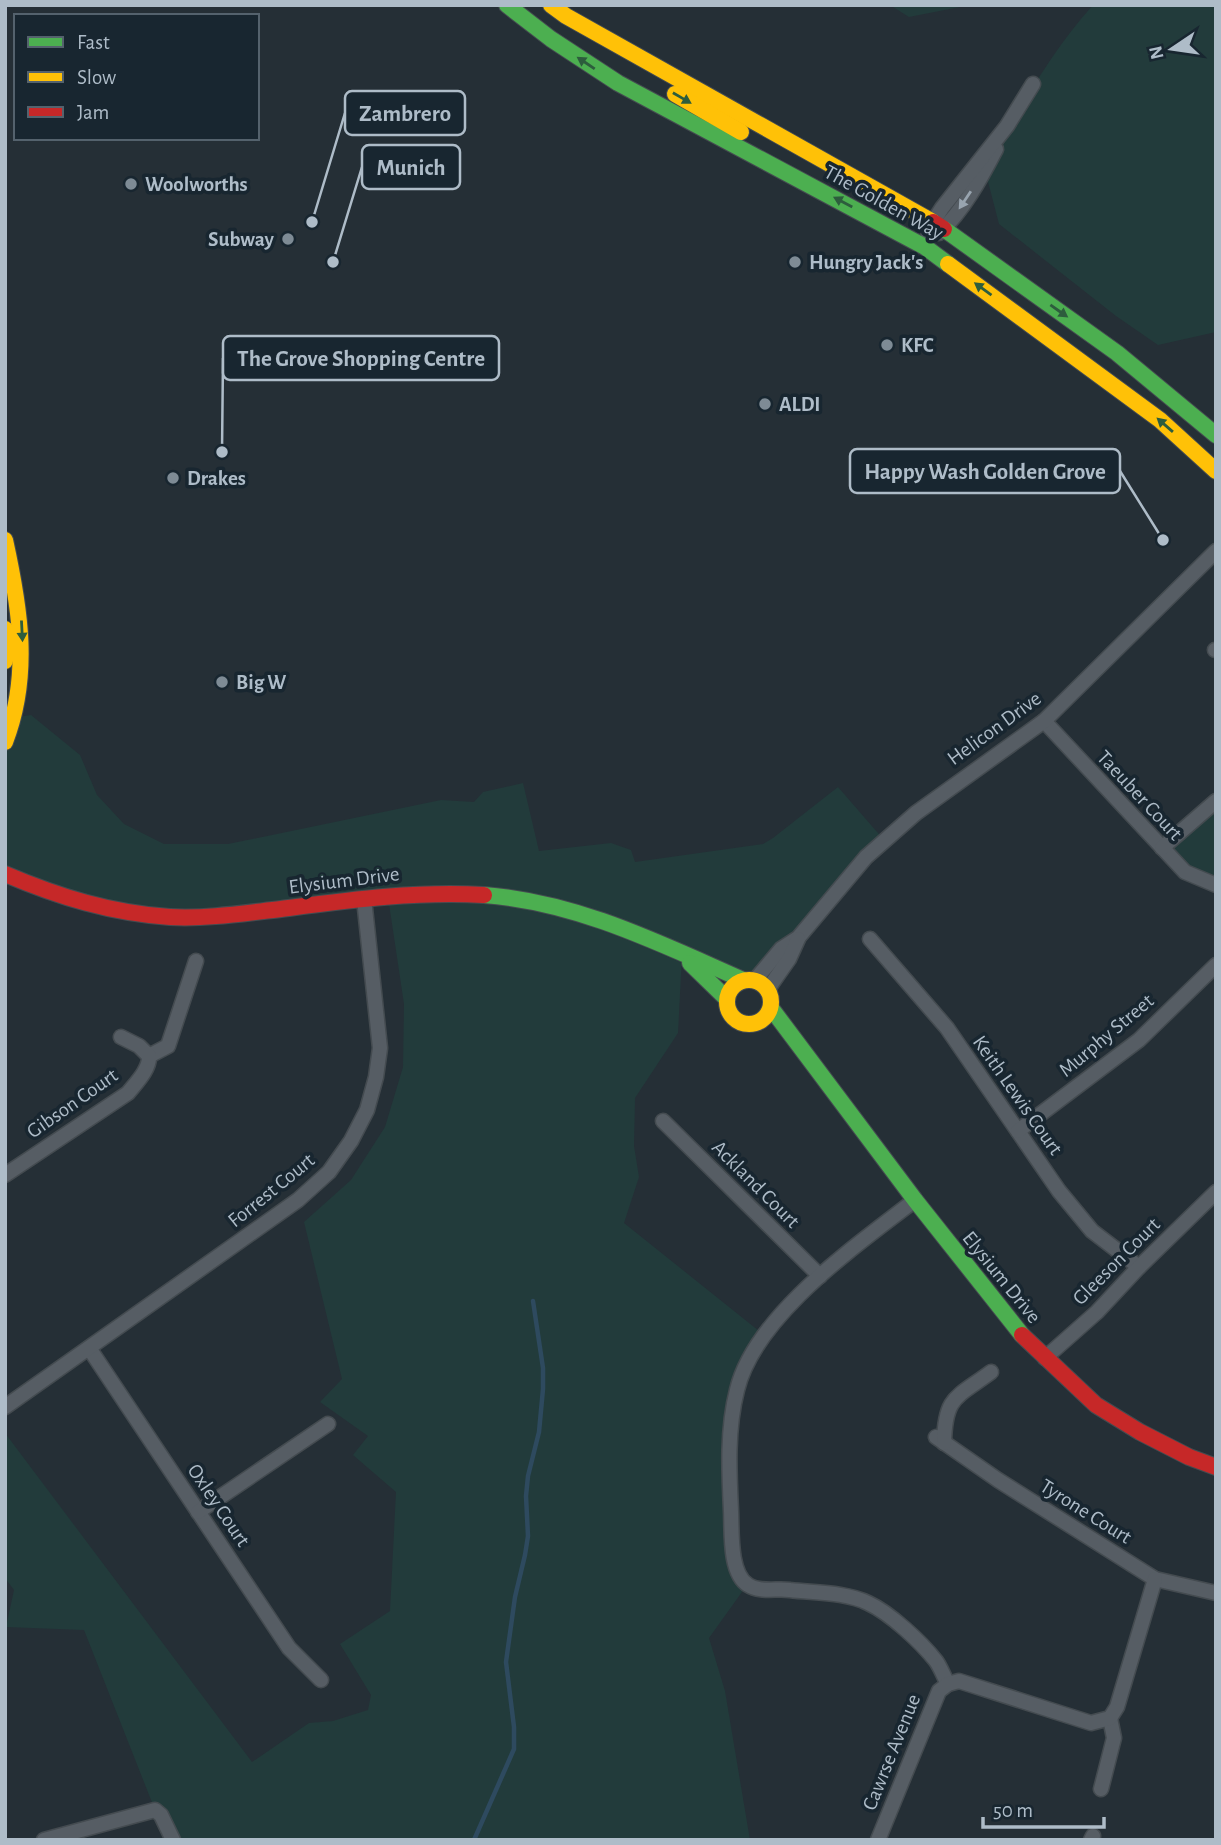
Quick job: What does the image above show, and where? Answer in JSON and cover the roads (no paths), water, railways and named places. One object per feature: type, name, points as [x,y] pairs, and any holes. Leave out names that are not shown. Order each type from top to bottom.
[{"type":"main road","name":"The Golden Way","points":[[507,5],[551,39],[618,83],[925,247],[1160,420],[1216,471]]},
{"type":"main road","name":"The Golden Way","points":[[551,5],[566,16],[938,226],[1107,345],[1160,386],[1216,435]]},
{"type":"main road","points":[[566,16],[669,91],[758,142],[784,171],[795,146]]},
{"type":"main road","points":[[5,540],[22,618],[24,654],[19,689],[5,742]]},
{"type":"main road","points":[[5,629],[5,661]]},
{"type":"main road","name":"Elysium Drive","points":[[6,874],[81,903],[150,915],[220,916],[364,899],[446,893],[489,895],[535,902],[610,922],[682,956],[755,983]]},
{"type":"main road","name":"Elysium Drive","points":[[682,956],[727,999]]},
{"type":"main road","points":[[755,983],[771,1000],[766,1014],[748,1024],[734,1018],[727,1006],[727,999],[730,990],[755,983]]},
{"type":"main road","name":"Elysium Drive","points":[[766,1014],[807,1055],[915,1200],[1027,1341],[1096,1405],[1140,1432],[1216,1468]]},
{"type":"street","points":[[925,247],[938,226],[942,208],[1007,126],[1033,84]]},
{"type":"street","name":"Helicon Drive","points":[[755,983],[781,949],[798,937],[866,857],[967,774],[1044,721],[1216,551]]},
{"type":"street","name":"Taeuber Court","points":[[1044,721],[1185,873],[1216,885]]},
{"type":"street","points":[[1162,848],[1216,801]]},
{"type":"street","name":"Forrest Court","points":[[5,1407],[299,1200],[329,1172],[351,1141],[367,1110],[380,1048],[364,899]]},
{"type":"street","name":"Keith Lewis Court","points":[[870,939],[947,1028],[1059,1191],[1092,1231],[1139,1267]]},
{"type":"street","name":"Gibson Court","points":[[149,1056],[168,1046],[197,961]]},
{"type":"street","name":"Murphy Street","points":[[1018,1131],[1139,1040],[1216,965]]},
{"type":"street","name":"Gibson Court","points":[[5,1175],[128,1093],[149,1064],[149,1056],[139,1046],[121,1037]]},
{"type":"street","name":"Ackland Court","points":[[663,1121],[820,1276]]},
{"type":"street","name":"Gleeson Court","points":[[1045,1358],[1097,1312],[1216,1192]]},
{"type":"street","points":[[915,1200],[820,1276],[774,1322],[748,1358],[737,1389],[728,1462],[734,1566],[747,1585],[761,1590],[780,1588],[846,1597],[868,1603],[909,1633],[937,1662],[948,1684],[959,1681],[1091,1723],[1110,1718],[1117,1707],[1155,1579]]},
{"type":"street","name":"Oxley Court","points":[[89,1348],[289,1648],[321,1680]]},
{"type":"street","name":"Tyrone Court","points":[[991,1372],[951,1402],[940,1440],[998,1480],[1155,1579],[1216,1593]]},
{"type":"street","points":[[198,1512],[328,1424]]},
{"type":"street","name":"Cawrse Avenue","points":[[878,1840],[939,1691],[948,1684]]},
{"type":"street","points":[[1101,1789],[1114,1738],[1110,1718]]},
{"type":"street","points":[[44,1840],[69,1837],[155,1810],[161,1815],[173,1840]]},
{"type":"waterway","points":[[474,1840],[514,1749],[506,1662],[515,1597],[528,1536],[528,1476],[539,1432],[543,1389],[543,1368],[533,1301]]},
{"type":"place","name":"Woolworths","points":[[131,184]]},
{"type":"place","name":"Zambrero","points":[[312,222]]},
{"type":"place","name":"Subway","points":[[288,239]]},
{"type":"place","name":"Munich","points":[[333,262]]},
{"type":"place","name":"Hungry Jack's","points":[[795,262]]},
{"type":"place","name":"KFC","points":[[887,345]]},
{"type":"place","name":"ALDI","points":[[765,404]]},
{"type":"place","name":"The Grove Shopping Centre","points":[[222,452]]},
{"type":"place","name":"Drakes","points":[[173,478]]},
{"type":"place","name":"Happy Wash Golden Grove","points":[[1163,540]]},
{"type":"place","name":"Big W","points":[[222,682]]}]
